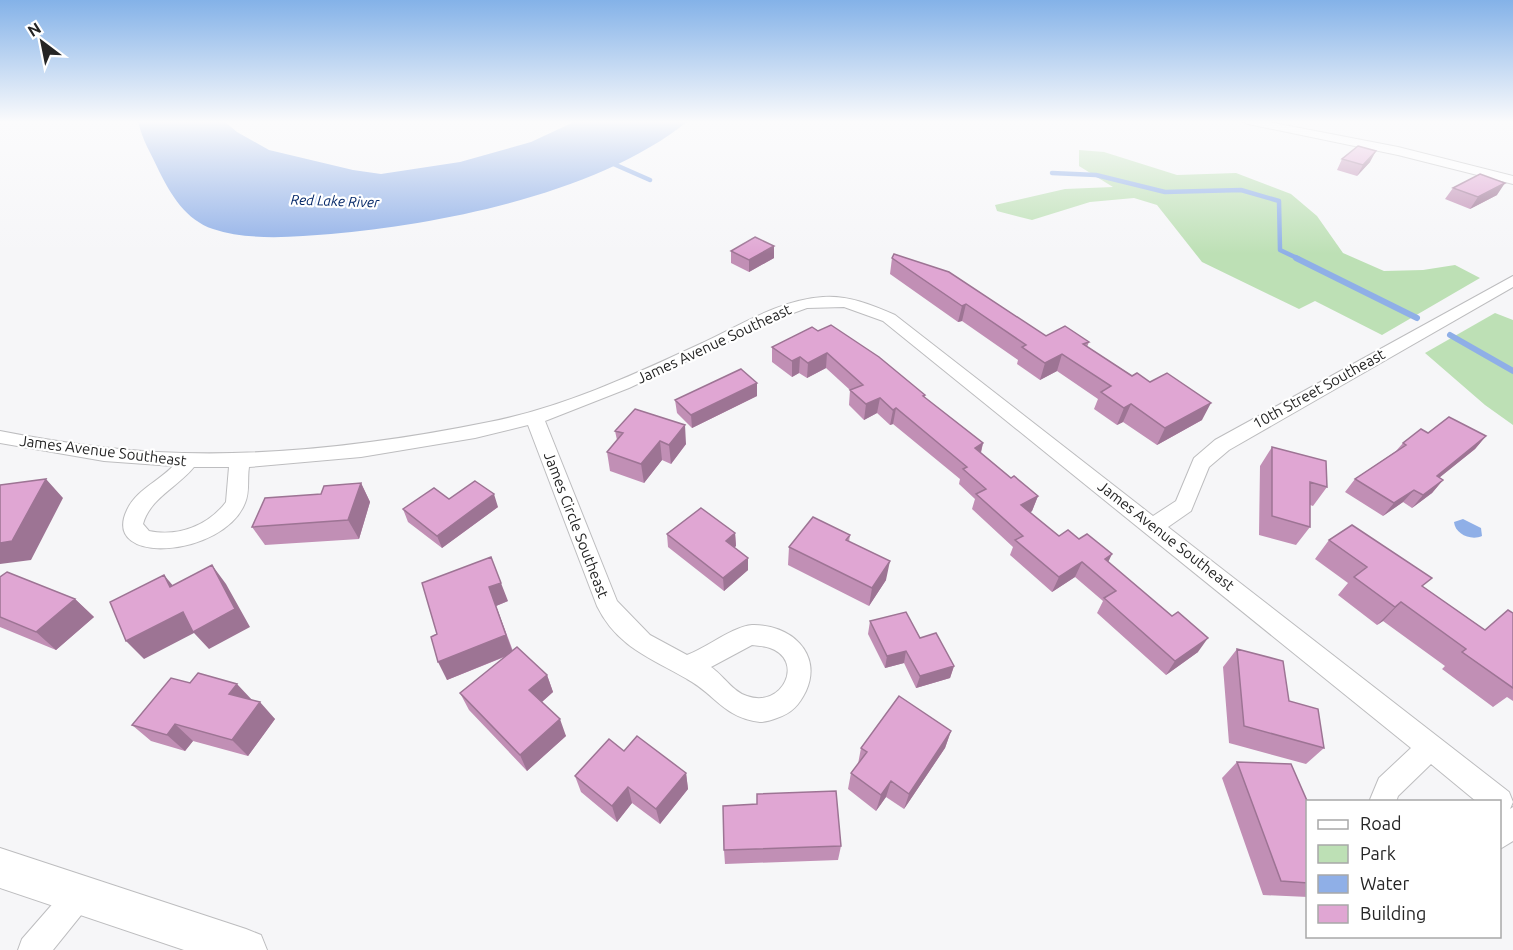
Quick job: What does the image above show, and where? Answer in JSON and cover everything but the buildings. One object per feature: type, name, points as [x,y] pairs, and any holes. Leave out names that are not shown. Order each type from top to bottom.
[{"type":"street","points":[[1457,165],[1513,180]]},
{"type":"street","name":"10th Street Southeast","points":[[1154,526],[1184,506],[1201,463],[1216,449],[1513,281]]},
{"type":"street","name":"James Avenue Southeast","points":[[0,437],[29,444],[146,459],[188,461],[240,462],[367,450],[534,417],[605,392],[676,362],[791,307],[828,301],[852,304],[873,310],[889,318],[1497,800]]},
{"type":"street","name":"James Circle Southeast","points":[[534,417],[608,606],[639,642],[661,656],[686,666]]},
{"type":"street","points":[[188,461],[174,477],[143,501],[136,513],[133,524],[137,533],[146,540],[160,542],[195,536],[226,516],[235,504],[239,493],[237,472],[240,462]]},
{"type":"street","points":[[1382,800],[1388,787],[1431,746]]},
{"type":"street","name":"James Avenue Southeast","points":[[1501,804],[1513,813]]},
{"type":"street","points":[[1501,834],[1513,821]]},
{"type":"street","points":[[0,868],[246,950]]},
{"type":"street","points":[[33,950],[80,894]]},
{"type":"green space","points":[[1146,165],[1177,175],[1236,173],[1291,194],[1317,216],[1343,253],[1384,271],[1423,270],[1455,265],[1480,278],[1382,335],[1315,301],[1299,309],[1202,262],[1157,205],[1134,198],[1090,202],[1032,220],[997,211],[995,205],[1065,189],[1113,187],[1079,166]]},
{"type":"green space","points":[[1495,313],[1513,320],[1513,425],[1485,405],[1425,353]]},
{"type":"water","name":"Red Lake River","points":[[157,165],[333,165],[381,174],[438,165],[615,165],[565,186],[470,213],[375,229],[272,237],[227,233],[203,225],[180,206]]},
{"type":"water","points":[[1463,519],[1481,528],[1482,536],[1473,538],[1460,533],[1454,522]]},
{"type":"waterway","points":[[617,165],[650,180]]},
{"type":"waterway","points":[[1052,173],[1096,175],[1165,192],[1241,190],[1279,201],[1280,250],[1299,259]]},
{"type":"waterway","points":[[1296,258],[1417,318]]},
{"type":"waterway","points":[[1450,335],[1513,371]]}]
